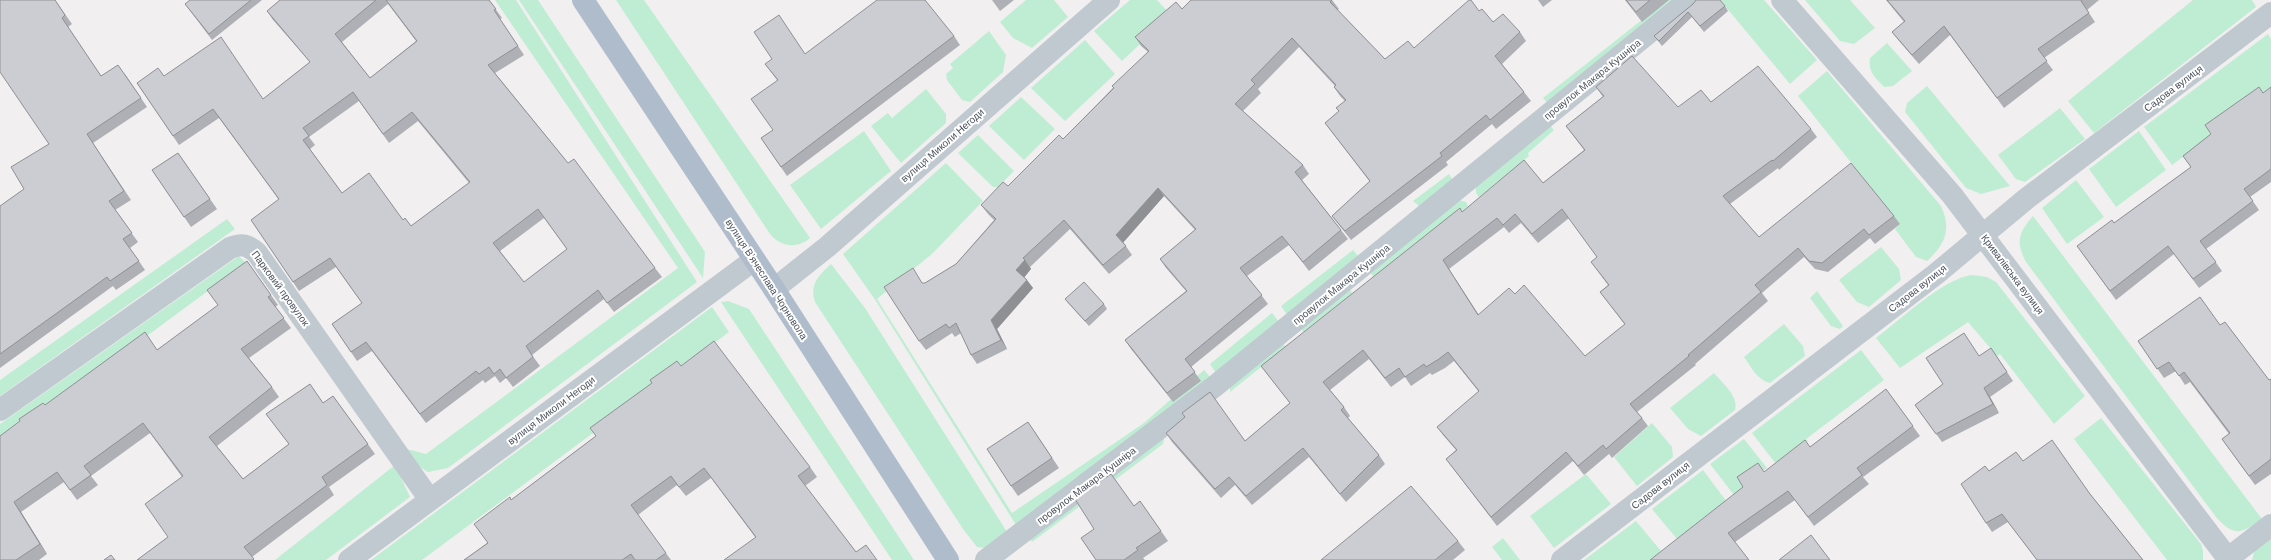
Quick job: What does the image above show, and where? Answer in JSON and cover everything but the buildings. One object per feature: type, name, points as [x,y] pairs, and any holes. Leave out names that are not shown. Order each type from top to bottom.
[{"type":"main road","name":"вулиця Вʼячеслава Чорновола","points":[[583,0],[774,289],[948,560]]},
{"type":"street","name":"вулиця Миколи Негоди","points":[[774,289],[827,247],[1109,0]]},
{"type":"street","name":"провулок Макара Кушніра","points":[[986,560],[1215,386],[1689,0]]},
{"type":"street","name":"Кривалівська вулиця","points":[[1782,0],[1952,195],[2228,559]]},
{"type":"street","name":"Садова вулиця","points":[[1562,560],[1936,274],[2026,199],[2271,13]]},
{"type":"street","name":"Парковий провулок","points":[[0,410],[230,248],[240,244],[249,246],[258,253],[430,500]]},
{"type":"street","name":"вулиця Миколи Негоди","points":[[349,560],[754,260]]},
{"type":"street","points":[[2228,559],[2271,526]]},
{"type":"green space","points":[[495,0],[516,0],[697,282],[448,468],[428,472],[408,460],[403,448],[426,454],[678,268]]},
{"type":"green space","points":[[519,0],[538,0],[705,252],[703,278]]},
{"type":"green space","points":[[616,0],[644,0],[810,238],[805,242],[795,245],[784,244],[779,242],[770,234]]},
{"type":"green space","points":[[1026,0],[1054,0],[1068,17],[1032,48],[1013,38],[1000,22]]},
{"type":"green space","points":[[1130,0],[1157,0],[1171,15],[1122,61],[1094,31]]},
{"type":"green space","points":[[1667,0],[1677,0],[1549,105],[1543,98]]},
{"type":"green space","points":[[1720,0],[1764,0],[1817,60],[1790,84]]},
{"type":"green space","points":[[1805,0],[1850,0],[1875,28],[1854,44],[1840,41]]},
{"type":"green space","points":[[2193,0],[2252,0],[2256,7],[2094,133],[2068,101]]},
{"type":"green space","points":[[989,31],[1006,55],[1003,72],[970,102],[962,100],[947,80],[946,74],[953,68],[950,64]]},
{"type":"green space","points":[[2268,34],[2271,39],[2271,87],[2209,132],[2211,136],[2172,165],[2144,127]]},
{"type":"green space","points":[[1085,40],[1115,74],[1065,121],[1031,88]]},
{"type":"green space","points":[[1887,43],[1912,71],[1893,86],[1884,87],[1871,71],[1870,58]]},
{"type":"green space","points":[[1827,71],[1941,206],[1946,222],[1945,236],[1938,249],[1927,261],[1916,257],[1895,229],[1900,224],[1798,96]]},
{"type":"green space","points":[[1927,86],[2010,186],[1981,194],[1966,188],[1905,112],[1907,103]]},
{"type":"green space","points":[[926,89],[946,114],[946,123],[901,163],[871,126],[888,113],[892,118]]},
{"type":"green space","points":[[1021,97],[1055,129],[1024,160],[989,126]]},
{"type":"green space","points":[[2060,108],[2085,139],[2025,182],[2016,179],[1998,155]]},
{"type":"green space","points":[[1548,123],[1554,130],[1528,153],[1529,156],[1479,197],[1476,193],[1476,183]]},
{"type":"green space","points":[[864,131],[891,171],[821,229],[790,185]]},
{"type":"green space","points":[[2139,131],[2166,170],[2116,207],[2089,169]]},
{"type":"green space","points":[[978,135],[1014,171],[998,187],[993,187],[958,153]]},
{"type":"green space","points":[[946,163],[983,201],[933,253],[877,299],[1012,513],[1144,423],[1204,370],[1211,378],[1016,525],[876,301],[843,254]]},
{"type":"green space","points":[[1449,174],[1454,182],[1421,208],[1413,201]]},
{"type":"green space","points":[[2076,180],[2104,217],[2067,244],[2042,208]]},
{"type":"green space","points":[[1455,199],[1466,202],[1468,206],[1432,236],[1374,278],[1369,270]]},
{"type":"green space","points":[[2033,216],[2262,519],[2248,528],[2238,531],[2228,528],[2216,517],[2026,262],[2020,249],[2020,238],[2024,227]]},
{"type":"green space","points":[[227,219],[235,229],[0,396],[0,380]]},
{"type":"green space","points":[[1881,247],[1899,269],[1901,280],[1869,307],[1857,302],[1839,280]]},
{"type":"green space","points":[[1353,250],[1360,258],[1288,316],[1281,306]]},
{"type":"green space","points":[[239,256],[246,263],[0,444],[0,424]]},
{"type":"green space","points":[[831,264],[865,308],[1007,532],[985,548],[977,547],[963,529],[815,302],[813,296],[814,285],[819,276]]},
{"type":"green space","points":[[1972,275],[1987,277],[1996,282],[2085,396],[2054,424],[2000,354],[1997,356],[1968,322],[1900,368],[1876,338],[1922,301],[1949,284],[1961,278]]},
{"type":"green space","points":[[1348,287],[1353,294],[1304,333],[1300,327]]},
{"type":"green space","points":[[1817,291],[1843,326],[1840,329],[1831,326],[1810,298]]},
{"type":"green space","points":[[728,301],[749,309],[914,560],[892,560],[721,302]]},
{"type":"green space","points":[[712,307],[729,332],[422,560],[371,560]]},
{"type":"green space","points":[[1272,313],[1280,323],[1216,373],[1210,364]]},
{"type":"green space","points":[[1784,324],[1803,346],[1805,356],[1770,383],[1758,376],[1744,357]]},
{"type":"green space","points":[[1281,341],[1286,347],[1230,392],[1230,384]]},
{"type":"green space","points":[[1861,350],[1884,380],[1806,439],[1808,441],[1776,464],[1752,433]]},
{"type":"green space","points":[[1714,373],[1725,385],[1735,400],[1735,410],[1701,436],[1688,429],[1670,408]]},
{"type":"green space","points":[[2101,418],[2201,544],[2203,560],[2167,560],[2074,439]]},
{"type":"green space","points":[[1652,423],[1672,447],[1673,457],[1637,486],[1614,457]]},
{"type":"green space","points":[[1165,435],[1163,444],[1032,542],[1030,539]]},
{"type":"green space","points":[[1744,439],[1767,468],[1743,485],[1744,488],[1734,495],[1710,464]]},
{"type":"green space","points":[[395,465],[410,497],[326,560],[275,560]]},
{"type":"green space","points":[[1703,470],[1727,502],[1677,539],[1652,509]]},
{"type":"green space","points":[[1586,474],[1611,504],[1554,548],[1530,516]]},
{"type":"green space","points":[[1636,521],[1661,551],[1649,560],[1584,560]]},
{"type":"green space","points":[[2271,537],[2271,560],[2252,560],[2255,549]]},
{"type":"green space","points":[[1503,538],[1520,560],[1502,560],[1492,547]]}]
